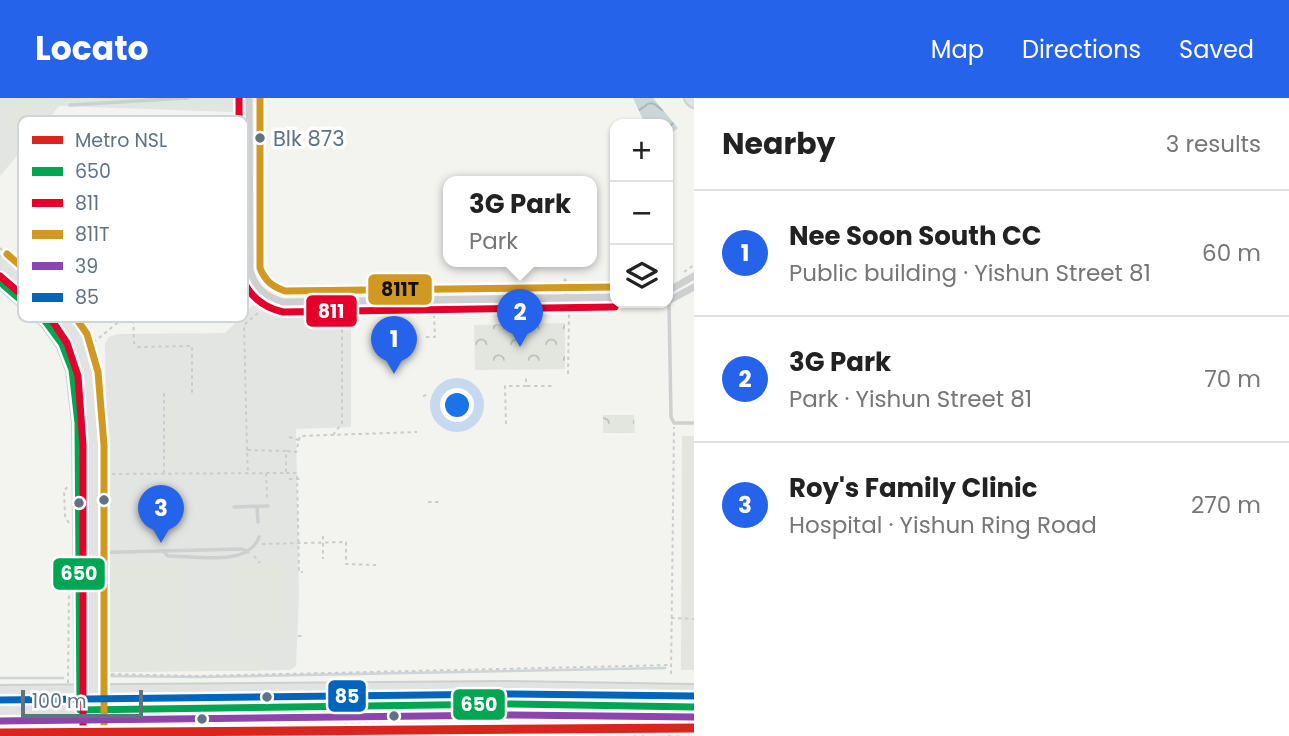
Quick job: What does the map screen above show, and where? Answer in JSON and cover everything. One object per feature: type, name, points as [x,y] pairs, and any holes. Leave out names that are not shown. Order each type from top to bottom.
[{"type":"main road","points":[[0,262],[18,278]]},
{"type":"main road","points":[[0,282],[18,298]]},
{"type":"main road","points":[[46,322],[62,344],[72,370],[78,423],[79,692],[87,710],[93,736]]},
{"type":"main road","points":[[66,322],[77,338],[88,374],[93,416],[93,692],[81,736]]},
{"type":"main road","points":[[482,689],[471,696],[474,703],[482,705]]},
{"type":"main road","points":[[0,692],[482,689],[694,691]]},
{"type":"main road","points":[[0,711],[482,705],[694,707]]},
{"type":"street","points":[[239,98],[239,116]]},
{"type":"street","points":[[249,98],[250,270],[259,289],[283,302],[363,300],[402,303],[567,303],[610,297]]},
{"type":"street","points":[[673,288],[694,276]]},
{"type":"street","points":[[673,298],[694,287]]},
{"type":"street","points":[[248,290],[262,306],[283,313],[363,309],[402,303]]},
{"type":"street","points":[[579,300],[610,301]]},
{"type":"lane","points":[[70,105],[187,98]]},
{"type":"lane","points":[[565,279],[567,303]]},
{"type":"lane","points":[[363,300],[363,309]]},
{"type":"lane","points":[[668,308],[670,406],[674,423],[694,423]]},
{"type":"lane","points":[[234,507],[268,506]]},
{"type":"lane","points":[[257,507],[258,522]]},
{"type":"lane","points":[[79,553],[164,552],[168,556],[241,556],[249,552],[259,537]]},
{"type":"path","points":[[0,248],[16,262]]},
{"type":"path","points":[[680,275],[694,265]]},
{"type":"path","points":[[567,303],[568,374]]},
{"type":"path","points":[[248,322],[260,312],[253,308]]},
{"type":"path","points":[[426,337],[435,337],[434,312],[428,312]]},
{"type":"path","points":[[333,435],[342,423],[342,317],[350,317]]},
{"type":"path","points":[[87,347],[118,322]]},
{"type":"path","points":[[133,322],[134,343],[138,348],[192,346],[192,393]]},
{"type":"path","points":[[248,322],[244,325],[248,473]]},
{"type":"path","points":[[526,375],[526,386]]},
{"type":"path","points":[[506,424],[505,386],[554,386]]},
{"type":"path","points":[[164,393],[164,474]]},
{"type":"path","points":[[671,674],[674,423]]},
{"type":"path","points":[[247,450],[296,452],[300,436],[417,432]]},
{"type":"path","points":[[289,437],[301,440]]},
{"type":"path","points":[[286,451],[286,473]]},
{"type":"path","points":[[100,474],[297,472],[299,572],[303,572]]},
{"type":"path","points":[[266,473],[268,506]]},
{"type":"path","points":[[289,478],[301,479]]},
{"type":"path","points":[[71,483],[64,490],[65,516],[71,527]]},
{"type":"path","points":[[428,502],[440,502]]},
{"type":"path","points":[[323,536],[323,559]]},
{"type":"path","points":[[256,544],[346,542],[346,564],[376,565]]},
{"type":"path","points":[[249,552],[260,563]]},
{"type":"path","points":[[68,680],[70,579]]},
{"type":"path","points":[[671,618],[694,619]]},
{"type":"path","points":[[104,674],[198,676],[483,667],[671,665]]},
{"type":"path","points":[[483,667],[483,674]]},
{"type":"path","points":[[446,668],[446,676]]},
{"type":"path","points":[[403,670],[403,677]]},
{"type":"path","points":[[239,728],[239,721],[306,727],[386,721],[554,716],[694,719]]},
{"type":"path","points":[[50,736],[69,727],[71,736]]},
{"type":"path","points":[[594,736],[694,727]]},
{"type":"shaded area","points":[[0,98],[233,98],[233,112],[59,106],[51,116],[18,116],[18,155],[0,176]]},
{"type":"shaded area","points":[[253,305],[280,317],[351,317],[351,427],[296,429],[299,596],[296,666],[290,670],[110,672],[105,344],[109,337],[118,334],[225,333],[236,322],[248,322],[248,310]]},
{"type":"green space","points":[[25,98],[48,98],[51,101],[38,116],[18,116],[18,127],[8,118]]},
{"type":"green space","points":[[565,323],[565,369],[475,370],[474,325]]},
{"type":"green space","points":[[166,404],[176,404],[177,468],[167,468]]},
{"type":"green space","points":[[603,415],[634,415],[635,433],[603,433]]},
{"type":"green space","points":[[682,436],[694,436],[694,670],[681,670]]},
{"type":"green space","points":[[181,562],[183,671],[110,672],[108,563]]},
{"type":"green space","points":[[283,563],[285,640],[235,641],[233,564]]},
{"type":"green space","points":[[185,652],[259,653],[259,671],[185,671]]},
{"type":"green space","points":[[582,724],[583,732],[694,736],[477,736],[476,725]]},
{"type":"water","points":[[633,98],[653,98],[670,119],[643,119]]},
{"type":"waterway","points":[[104,676],[201,677],[665,668]]},
{"type":"waterway","points":[[0,678],[63,678]]},
{"type":"metro line","name":"NSL","points":[[0,733],[694,728]]},
{"type":"transit line","name":"811","points":[[239,98],[239,116]]},
{"type":"transit line","name":"811T","points":[[260,98],[260,268],[267,280],[277,288],[285,291],[610,287]]},
{"type":"transit line","name":"811T","points":[[7,254],[18,264]]},
{"type":"transit line","name":"811","points":[[0,276],[18,292]]},
{"type":"transit line","name":"650","points":[[0,282],[18,298]]},
{"type":"transit line","name":"811","points":[[248,289],[261,303],[283,312],[610,307]]},
{"type":"transit line","name":"650","points":[[46,322],[62,344],[72,370],[78,423],[80,710],[513,704],[694,707]]},
{"type":"transit line","name":"811","points":[[53,322],[67,343],[78,376],[83,445],[83,736]]},
{"type":"transit line","name":"811T","points":[[79,322],[87,334],[98,372],[104,445],[104,736]]},
{"type":"transit line","name":"85","points":[[0,700],[513,694],[694,696]]},
{"type":"transit line","name":"39","points":[[0,721],[513,715],[694,717]]},
{"type":"place","name":"Blk 873","points":[[260,138]]},
{"type":"place","name":"3G Park","points":[[520,347]]},
{"type":"place","name":"Nee Soon South CC","points":[[394,374]]},
{"type":"place","name":"Roy's Family Clinic","points":[[161,543]]}]
